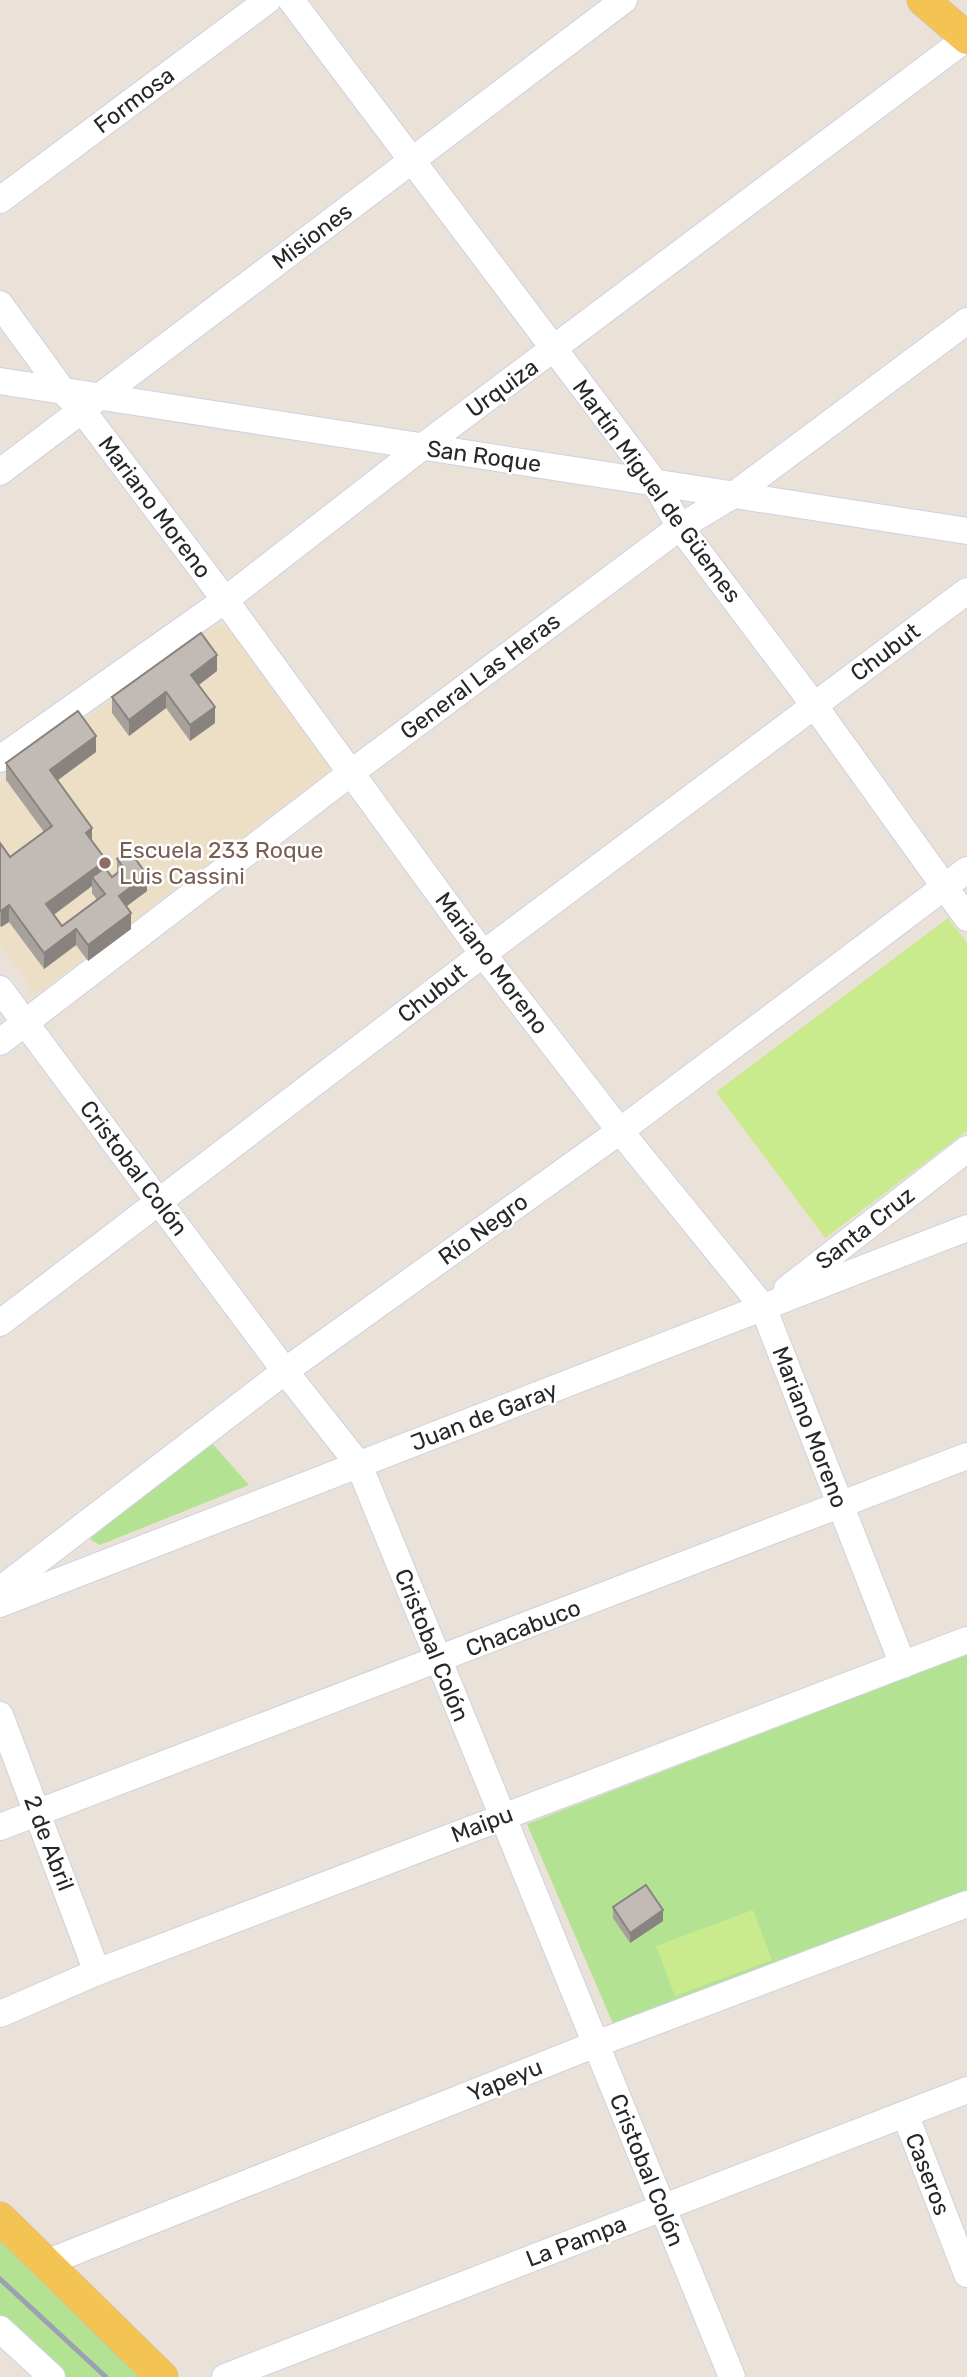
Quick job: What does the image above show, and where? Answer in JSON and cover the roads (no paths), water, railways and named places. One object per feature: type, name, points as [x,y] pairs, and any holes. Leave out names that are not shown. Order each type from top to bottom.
[{"type":"main road","points":[[923,0],[967,38]]},
{"type":"main road","points":[[0,2218],[162,2377]]},
{"type":"street","name":"Formosa","points":[[0,200],[268,0]]},
{"type":"street","name":"Martín Miguel de Güemes","points":[[291,0],[653,480],[680,527],[814,705],[967,918]]},
{"type":"street","name":"Misiones","points":[[0,472],[624,0]]},
{"type":"street","name":"Urquiza","points":[[0,759],[225,600],[422,447],[555,350],[967,38]]},
{"type":"street","name":"Mariano Moreno","points":[[0,304],[63,391],[91,403],[225,600],[483,954],[620,1131],[763,1307],[903,1665]]},
{"type":"street","name":"General Las Heras","points":[[0,1042],[352,772],[680,527],[734,494],[967,321]]},
{"type":"street","points":[[0,381],[63,391]]},
{"type":"street","name":"San Roque","points":[[91,403],[653,480],[967,531]]},
{"type":"street","name":"Chubut","points":[[0,1323],[483,954],[967,591]]},
{"type":"street","name":"Río Negro","points":[[0,1590],[285,1371],[620,1131],[967,870]]},
{"type":"street","name":"Cristobal Colón","points":[[0,989],[285,1371],[359,1465],[732,2377]]},
{"type":"street","name":"Santa Cruz","points":[[763,1307],[967,1149]]},
{"type":"street","name":"Juan de Garay","points":[[0,1604],[967,1228]]},
{"type":"street","name":"Chacabuco","points":[[0,1827],[439,1661],[967,1456]]},
{"type":"street","name":"Maipu","points":[[0,2014],[97,1972],[967,1640]]},
{"type":"street","name":"2 de Abril","points":[[0,1715],[97,1972]]},
{"type":"street","name":"Yapeyu","points":[[46,2263],[596,2044],[967,1904]]},
{"type":"street","name":"La Pampa","points":[[225,2377],[967,2090]]},
{"type":"street","name":"Caseros","points":[[905,2114],[967,2274]]},
{"type":"street","points":[[0,2329],[52,2377]]},
{"type":"railway","points":[[0,2279],[106,2377]]},
{"type":"place","name":"Escuela 233 Roque Luis Cassini","points":[[105,863]]}]
